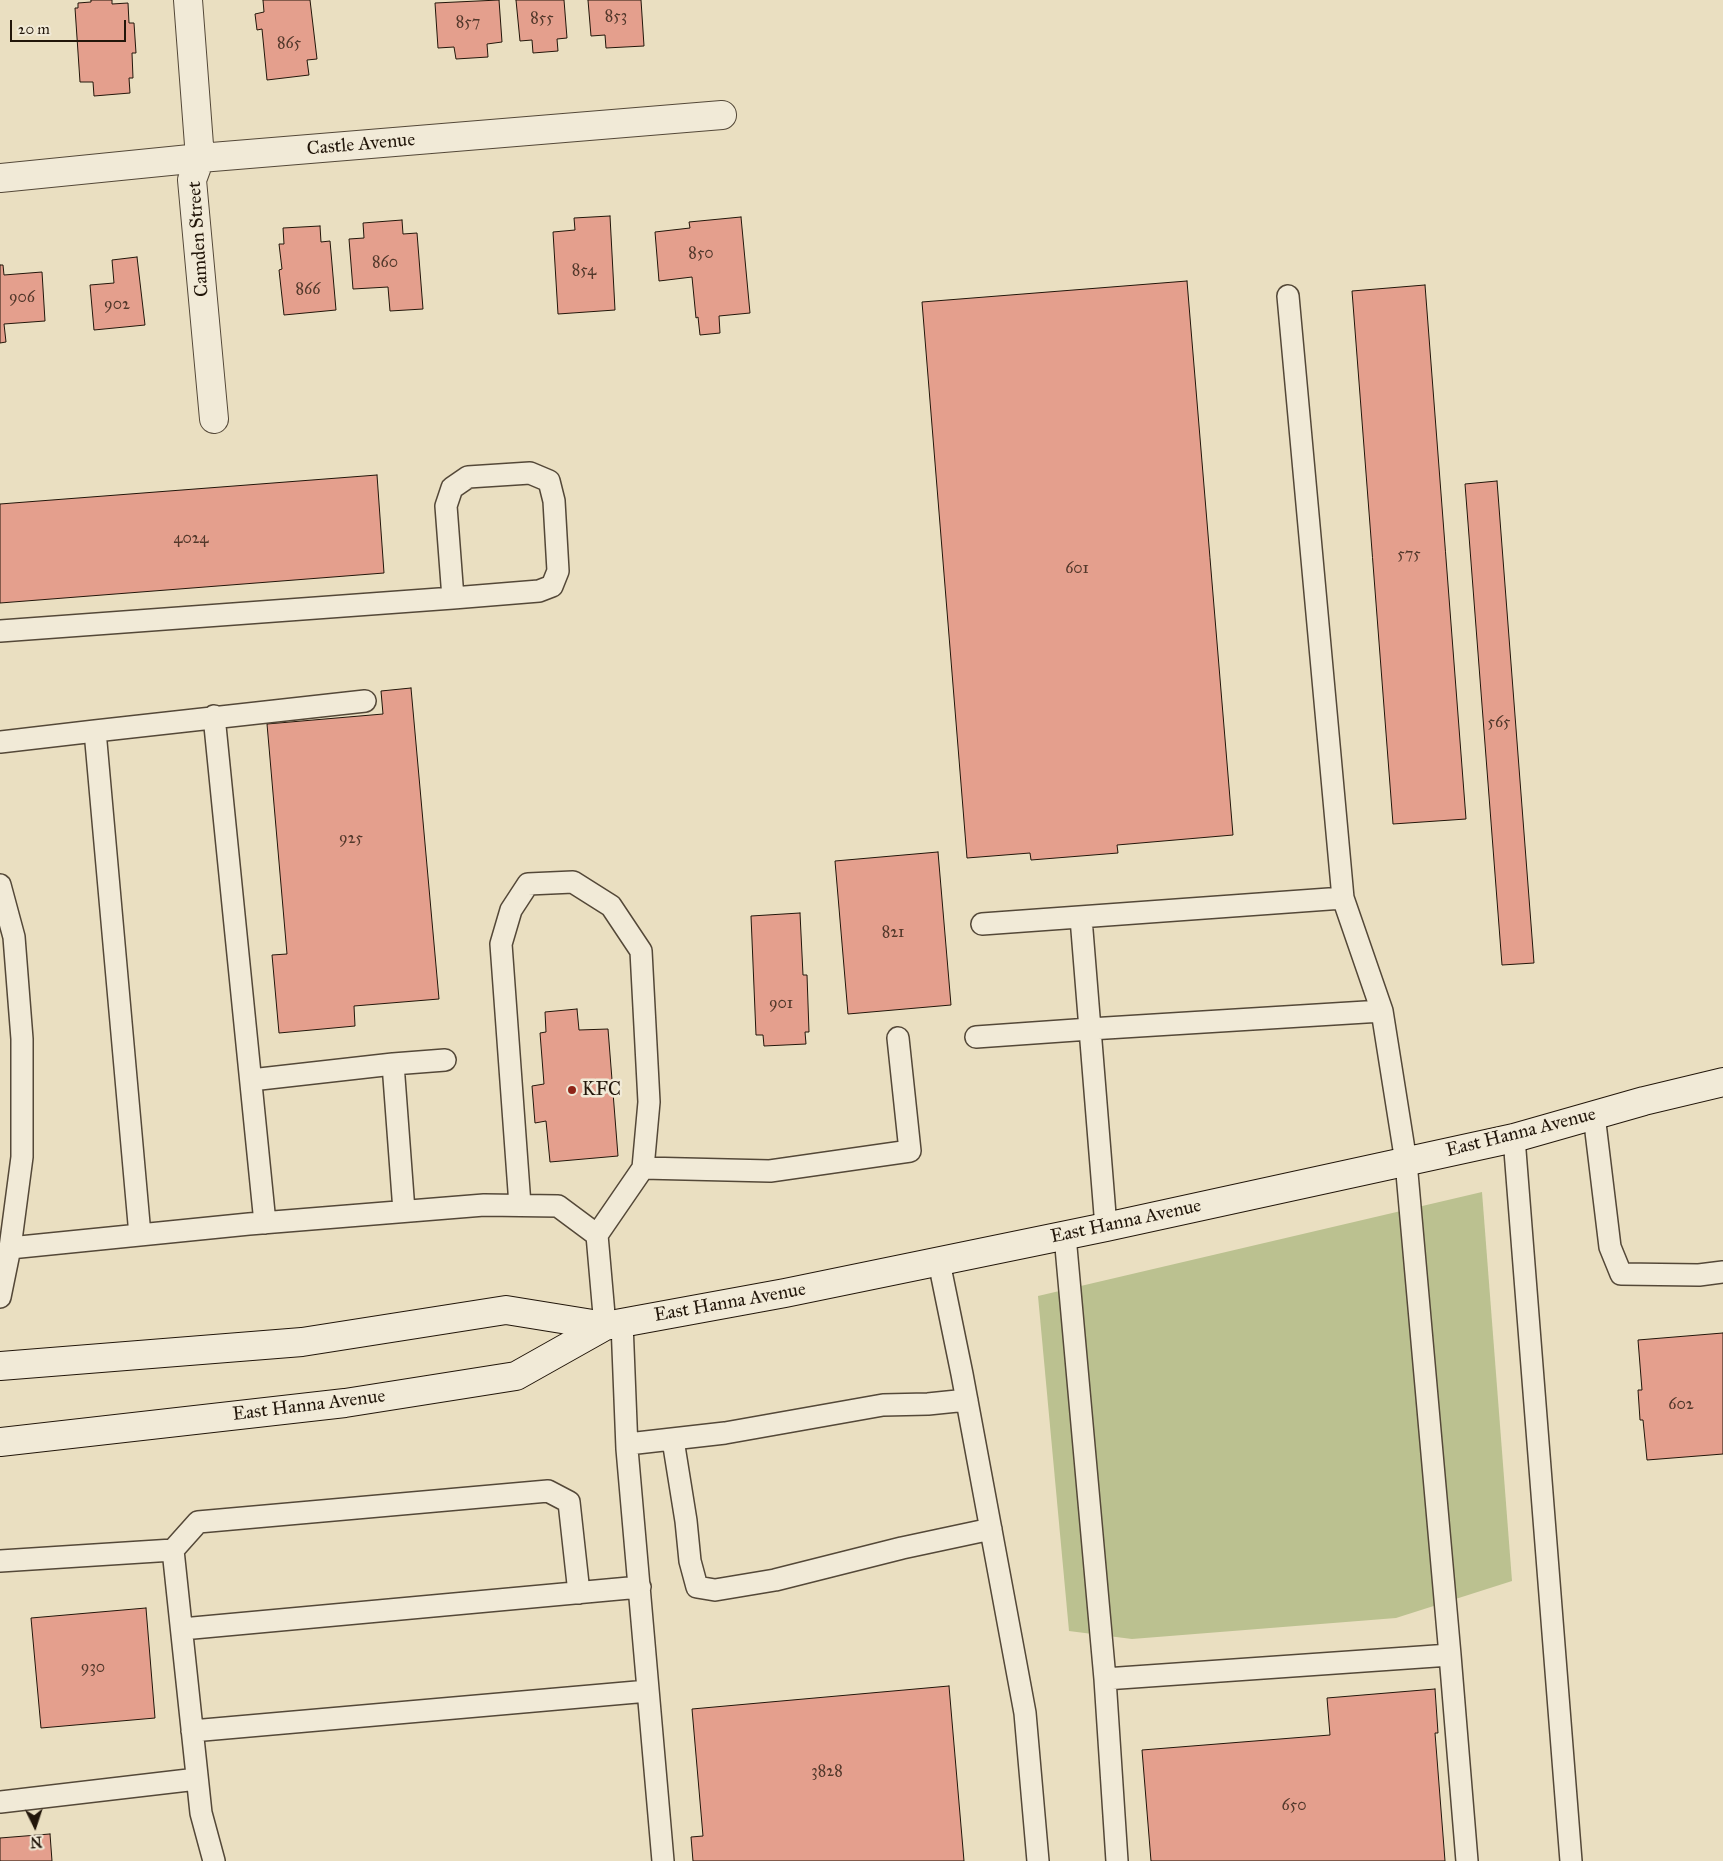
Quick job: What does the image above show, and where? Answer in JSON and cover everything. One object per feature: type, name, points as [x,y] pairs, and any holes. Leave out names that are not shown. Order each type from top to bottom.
[{"type":"main road","name":"Camden Street","points":[[188,0],[200,158],[192,180],[214,419]]},
{"type":"main road","name":"Castle Avenue","points":[[0,178],[200,158],[722,115]]},
{"type":"main road","name":"East Hanna Avenue","points":[[0,1442],[345,1403],[516,1376],[614,1324],[938,1262],[1406,1162],[1514,1138],[1644,1101],[1723,1082]]},
{"type":"main road","name":"East Hanna Avenue","points":[[1644,1101],[1723,1094]]},
{"type":"main road","name":"East Hanna Avenue","points":[[0,1366],[302,1342],[506,1310],[614,1324]]},
{"type":"lane","points":[[1288,296],[1343,898],[1382,1011],[1406,1162],[1467,1861]]},
{"type":"lane","points":[[0,631],[453,598],[539,591],[552,586],[558,571],[554,501],[549,482],[530,473],[468,477],[452,488],[446,506],[453,598]]},
{"type":"lane","points":[[0,742],[214,716],[365,701]]},
{"type":"lane","points":[[214,716],[265,1222]]},
{"type":"lane","points":[[95,730],[140,1234]]},
{"type":"lane","points":[[520,1205],[502,944],[511,910],[528,884],[573,882],[611,906],[641,951],[649,1102],[643,1168],[597,1235]]},
{"type":"lane","points":[[0,885],[14,937],[22,1039],[22,1157],[10,1248],[0,1297]]},
{"type":"lane","points":[[982,924],[1343,898]]},
{"type":"lane","points":[[1081,918],[1106,1227]]},
{"type":"lane","points":[[976,1037],[1382,1011]]},
{"type":"lane","points":[[643,1168],[770,1171],[910,1151],[898,1038]]},
{"type":"lane","points":[[250,1080],[445,1060]]},
{"type":"lane","points":[[393,1064],[404,1212]]},
{"type":"lane","points":[[1594,1115],[1610,1246],[1621,1274],[1699,1275],[1723,1272]]},
{"type":"lane","points":[[1514,1138],[1571,1861]]},
{"type":"lane","points":[[10,1248],[265,1222],[484,1205],[558,1206],[597,1235],[614,1324],[628,1444],[663,1861]]},
{"type":"lane","points":[[1065,1236],[1105,1679],[1117,1861]]},
{"type":"lane","points":[[938,1262],[967,1400],[1025,1713],[1038,1861]]},
{"type":"lane","points":[[628,1444],[724,1433],[883,1405],[928,1404],[967,1400]]},
{"type":"lane","points":[[673,1440],[686,1521],[690,1560],[697,1587],[716,1590],[775,1580],[902,1548],[991,1529]]},
{"type":"lane","points":[[0,1562],[173,1550],[198,1522],[548,1491],[569,1502],[579,1593]]},
{"type":"lane","points":[[173,1550],[201,1813],[214,1861]]},
{"type":"lane","points":[[182,1628],[640,1587]]},
{"type":"lane","points":[[1105,1679],[1450,1655]]},
{"type":"lane","points":[[192,1731],[648,1691]]},
{"type":"lane","points":[[0,1802],[197,1779]]},
{"type":"green space","points":[[1482,1192],[1512,1581],[1396,1618],[1132,1639],[1069,1631],[1038,1296]]},
{"type":"building","points":[[91,0],[112,0],[112,4],[128,3],[129,23],[134,23],[136,53],[132,53],[133,78],[129,78],[130,93],[94,96],[93,82],[80,82],[75,8],[78,8],[78,3],[91,2]]},
{"type":"building","points":[[263,0],[310,0],[317,59],[307,60],[309,75],[267,80],[262,29],[257,30],[255,14],[264,12]]},
{"type":"building","points":[[499,0],[502,42],[487,44],[488,57],[456,59],[454,47],[438,48],[435,3]]},
{"type":"building","points":[[516,0],[564,0],[567,38],[557,39],[558,51],[533,53],[532,40],[520,41]]},
{"type":"building","points":[[588,0],[641,0],[644,46],[606,48],[605,35],[591,36]]},
{"type":"building","points":[[610,216],[615,310],[558,314],[553,232],[575,230],[574,218]]},
{"type":"building","points":[[741,217],[750,313],[719,316],[720,333],[700,335],[698,317],[696,318],[692,277],[659,281],[655,232],[690,228],[689,222]]},
{"type":"building","points":[[402,220],[403,234],[417,233],[423,309],[390,311],[388,287],[353,289],[349,239],[364,238],[363,223]]},
{"type":"building","points":[[320,226],[321,242],[330,241],[336,310],[284,315],[279,270],[282,269],[279,244],[284,244],[283,228]]},
{"type":"building","points":[[137,257],[145,325],[94,330],[90,285],[114,283],[112,260]]},
{"type":"building","points":[[0,265],[3,265],[4,275],[42,272],[45,321],[4,324],[6,342],[0,343]]},
{"type":"building","points":[[1187,281],[1233,835],[1117,845],[1118,853],[1031,860],[1030,853],[967,858],[922,302]]},
{"type":"building","points":[[1425,285],[1466,819],[1393,824],[1352,291]]},
{"type":"building","points":[[377,475],[384,573],[0,603],[0,504]]},
{"type":"building","points":[[1497,481],[1534,963],[1502,965],[1465,484]]},
{"type":"building","points":[[411,688],[439,999],[354,1006],[355,1026],[279,1033],[272,955],[287,954],[267,724],[383,714],[381,691]]},
{"type":"building","points":[[938,852],[951,1005],[848,1014],[835,861]]},
{"type":"building","points":[[800,913],[803,975],[807,975],[809,1032],[805,1032],[806,1044],[764,1046],[763,1035],[756,1035],[751,916]]},
{"type":"building","points":[[577,1009],[579,1030],[608,1029],[618,1156],[550,1162],[546,1121],[535,1123],[532,1086],[544,1084],[540,1033],[546,1032],[545,1012]]},
{"type":"building","points":[[1723,1333],[1723,1454],[1647,1460],[1643,1420],[1640,1420],[1638,1390],[1642,1390],[1638,1340]]},
{"type":"building","points":[[146,1608],[155,1718],[41,1728],[31,1618]]},
{"type":"building","points":[[949,1686],[964,1861],[693,1861],[691,1837],[703,1836],[692,1709]]},
{"type":"building","points":[[1435,1689],[1438,1733],[1435,1733],[1445,1861],[1151,1861],[1142,1750],[1330,1735],[1327,1698]]},
{"type":"building","points":[[50,1834],[52,1861],[0,1861],[0,1838]]},
{"type":"place","name":"KFC","points":[[572,1090]]}]
